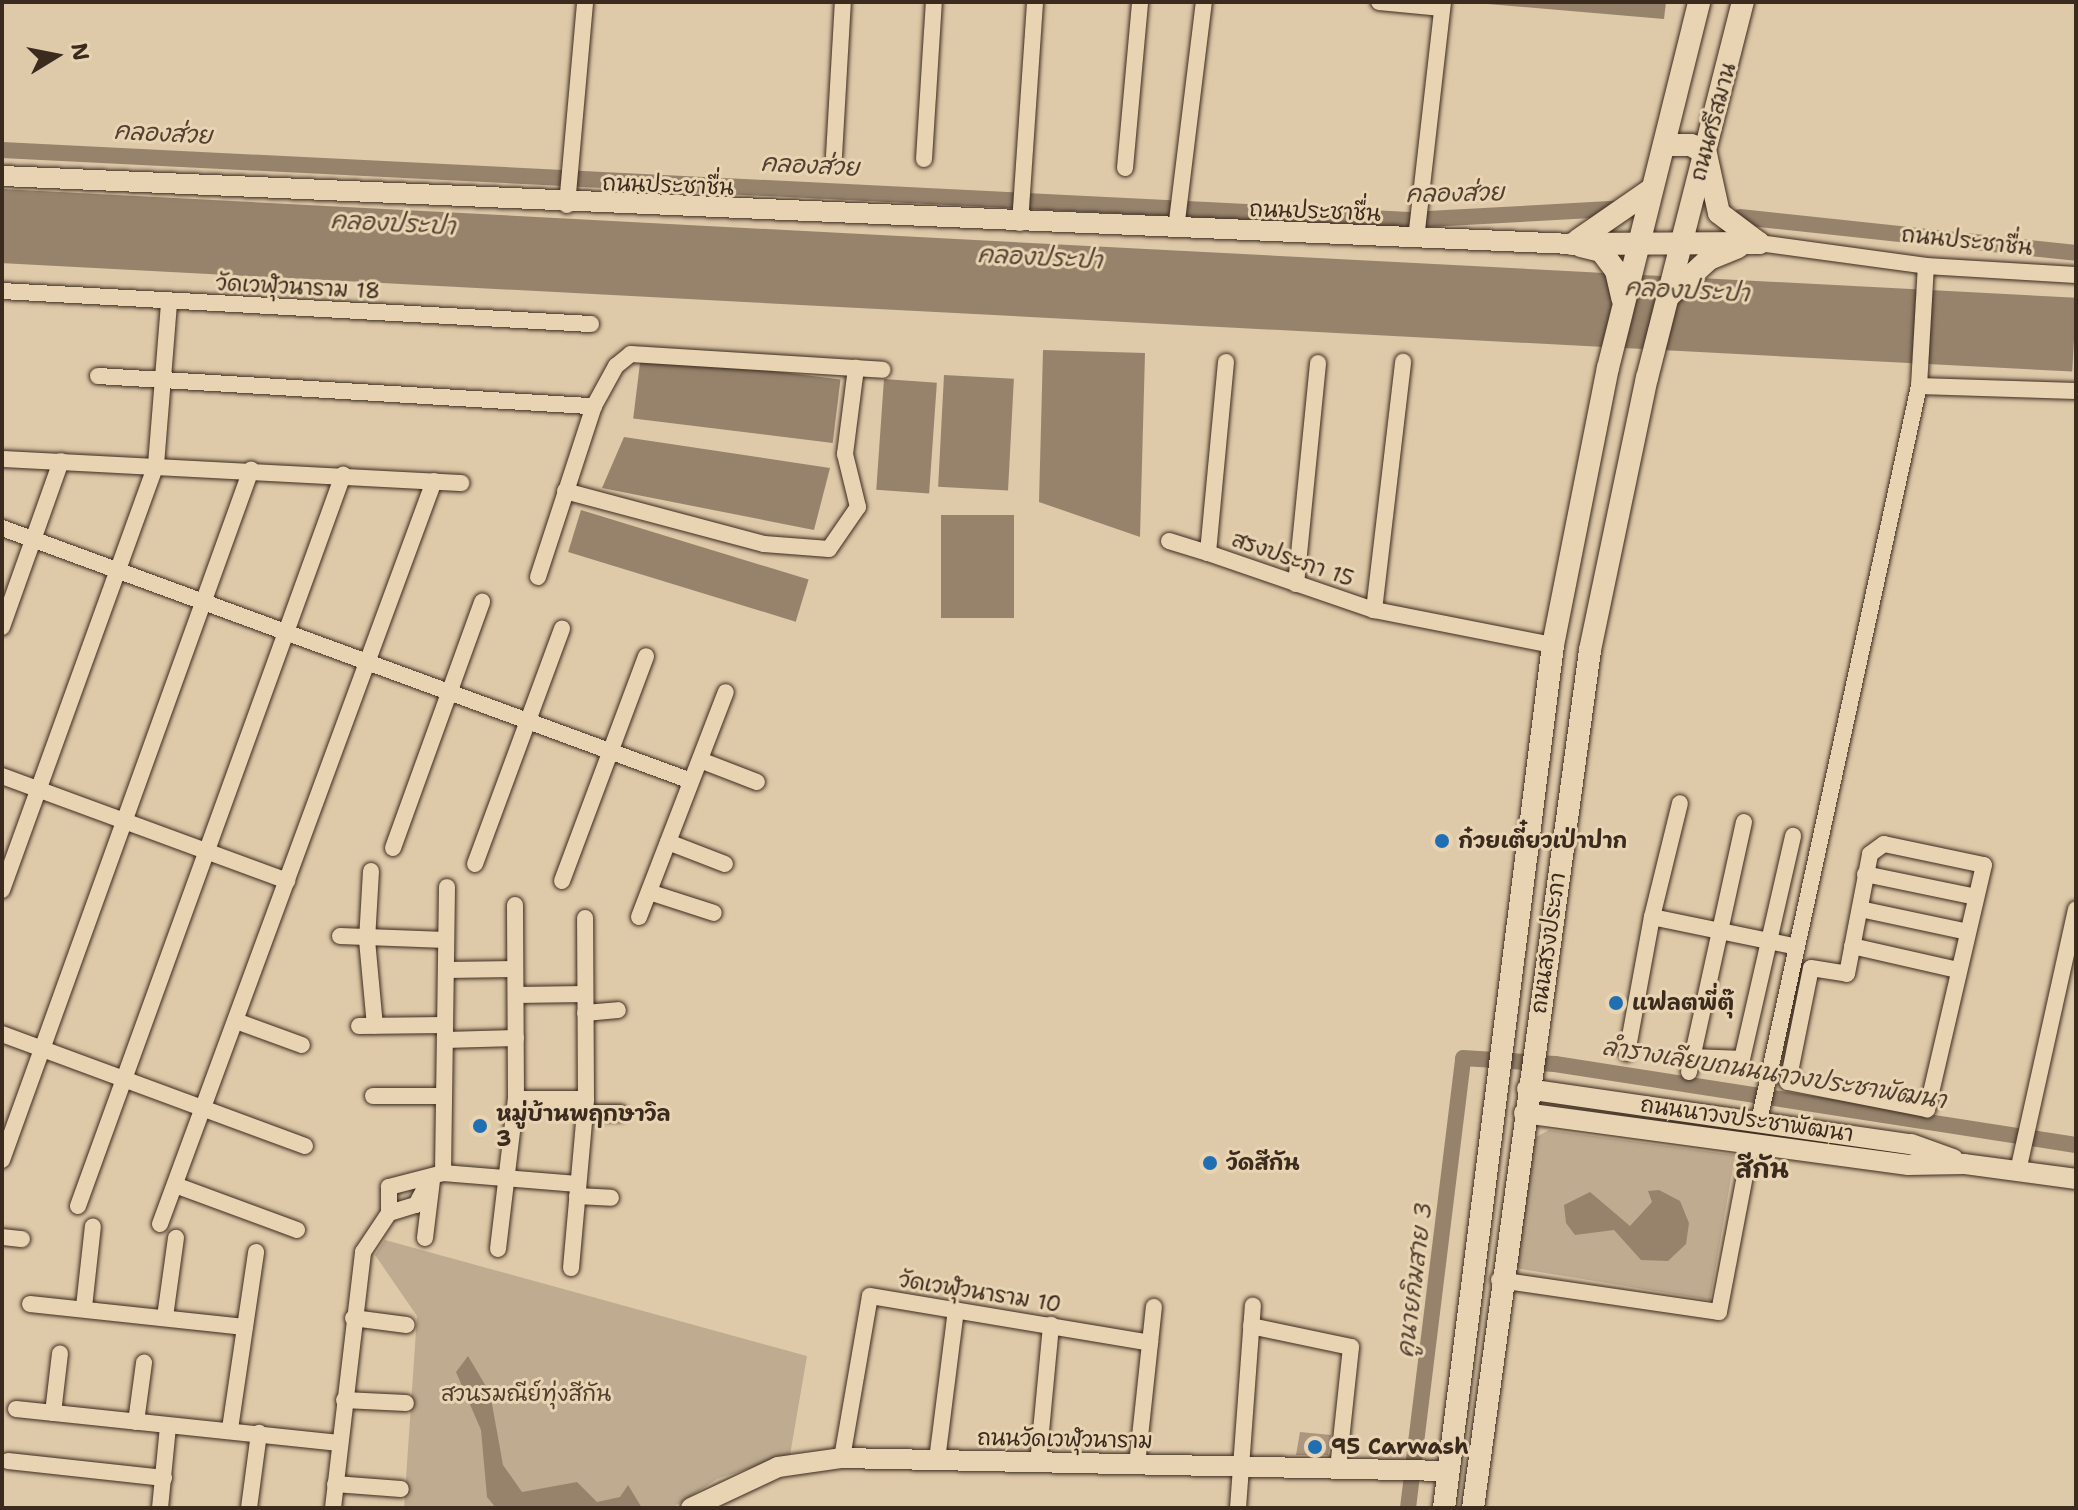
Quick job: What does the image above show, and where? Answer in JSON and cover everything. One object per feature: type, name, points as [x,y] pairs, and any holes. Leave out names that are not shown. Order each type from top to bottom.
[{"type":"main road","name":"ถนนศรีสมาน","points":[[1639,241],[1699,2]]},
{"type":"main road","name":"ถนนศรีสมาน","points":[[1681,242],[1743,2]]},
{"type":"main road","points":[[1664,145],[1691,145],[1706,154],[1719,213],[1759,243]]},
{"type":"main road","points":[[1572,244],[1652,189]]},
{"type":"main road","points":[[1572,244],[1639,241],[1759,243]]},
{"type":"main road","points":[[1572,244],[1601,251],[1624,271],[1639,241]]},
{"type":"main road","name":"ถนนสรงประภา","points":[[1473,1508],[1499,1280],[1590,650],[1649,368],[1667,299],[1679,275],[1681,242]]},
{"type":"main road","points":[[1679,275],[1730,249],[1759,243]]},
{"type":"main road","name":"ถนนสรงประภา","points":[[1444,1508],[1429,1470],[1496,1110],[1553,645],[1623,303],[1624,271]]},
{"type":"main road","points":[[1610,360],[1635,368],[1649,368]]},
{"type":"main road","points":[[1527,853],[1560,856]]},
{"type":"main road","points":[[1500,1078],[1529,1080]]},
{"type":"main road","points":[[1496,1110],[1524,1113]]},
{"type":"street","points":[[567,205],[585,2]]},
{"type":"street","points":[[834,156],[843,2]]},
{"type":"street","points":[[924,159],[934,2]]},
{"type":"street","points":[[1020,220],[1033,2],[1044,2]]},
{"type":"street","points":[[1125,168],[1140,2]]},
{"type":"street","points":[[1178,215],[1204,2]]},
{"type":"street","points":[[1379,2],[1443,5],[1417,226]]},
{"type":"street","name":"ถนนประชาชื่น","points":[[2,176],[567,205],[1020,220],[1178,215],[1417,226],[1572,244]]},
{"type":"street","name":"ถนนประชาชื่น","points":[[1759,243],[1926,266],[2076,275]]},
{"type":"street","points":[[1759,1120],[1793,946],[1920,378],[1926,266]]},
{"type":"street","name":"วัดเวฬุวนาราม 18","points":[[2,291],[591,324]]},
{"type":"street","points":[[2,890],[156,465],[169,302]]},
{"type":"street","points":[[538,577],[594,406],[616,366],[631,354],[882,370]]},
{"type":"street","name":"สรงประภา 15","points":[[1226,362],[1208,553],[1374,610],[1553,645]]},
{"type":"street","points":[[1374,610],[1403,362]]},
{"type":"street","points":[[1296,584],[1318,363]]},
{"type":"street","points":[[565,491],[748,540],[829,549],[858,507],[845,454],[856,368]]},
{"type":"street","points":[[98,376],[594,406]]},
{"type":"street","points":[[1920,378],[2076,391]]},
{"type":"street","points":[[2,459],[461,483]]},
{"type":"street","points":[[2,627],[61,461]]},
{"type":"street","points":[[2,1160],[251,470]]},
{"type":"street","points":[[78,1206],[343,475]]},
{"type":"street","points":[[160,1224],[434,481]]},
{"type":"street","points":[[2,528],[449,695],[691,781]]},
{"type":"street","points":[[1169,541],[1208,553]]},
{"type":"street","points":[[393,848],[482,602]]},
{"type":"street","points":[[475,864],[562,629]]},
{"type":"street","points":[[562,881],[646,656]]},
{"type":"street","points":[[639,917],[726,692]]},
{"type":"street","points":[[700,760],[757,782]]},
{"type":"street","points":[[2,776],[287,881]]},
{"type":"street","points":[[1627,1053],[1652,917],[1680,803]]},
{"type":"street","points":[[1744,822],[1691,1065],[1742,1059],[1793,836]]},
{"type":"street","points":[[668,842],[725,864]]},
{"type":"street","points":[[1874,847],[1900,847],[1984,865],[1927,1109],[1788,1082],[1811,968],[1847,974],[1865,874],[1874,847]]},
{"type":"street","points":[[371,871],[367,1026],[516,1038]]},
{"type":"street","points":[[1865,874],[1976,897]]},
{"type":"street","points":[[425,1238],[444,1096],[447,887]]},
{"type":"street","points":[[649,892],[714,913]]},
{"type":"street","points":[[498,1249],[516,1099],[515,905]]},
{"type":"street","points":[[1860,909],[1968,932]]},
{"type":"street","points":[[2018,1171],[2076,909]]},
{"type":"street","points":[[1652,917],[1793,946]]},
{"type":"street","points":[[571,1268],[585,1106],[585,918]]},
{"type":"street","points":[[340,936],[367,940],[446,940]]},
{"type":"street","points":[[1852,946],[1958,970]]},
{"type":"street","points":[[446,970],[515,969]]},
{"type":"street","points":[[516,995],[585,994]]},
{"type":"street","points":[[585,1013],[618,1010]]},
{"type":"street","points":[[236,1021],[302,1045]]},
{"type":"street","points":[[2,1034],[121,1082],[305,1146]]},
{"type":"street","name":"ถนนนาวงประชาพัฒนา","points":[[1529,1080],[1911,1144],[1964,1164]]},
{"type":"street","points":[[373,1096],[444,1096]]},
{"type":"street","points":[[516,1099],[620,1113]]},
{"type":"street","name":"ถนนนาวงประชาพัฒนา","points":[[1524,1113],[1908,1165],[1964,1164],[2076,1179]]},
{"type":"street","points":[[1499,1280],[1719,1312],[1751,1144]]},
{"type":"street","points":[[333,1508],[363,1252],[386,1216],[416,1205],[434,1178]]},
{"type":"street","points":[[386,1216],[384,1200],[399,1179],[507,1181],[578,1190],[611,1198]]},
{"type":"street","points":[[175,1185],[297,1230]]},
{"type":"street","points":[[84,1307],[93,1226]]},
{"type":"street","points":[[2,1237],[22,1239]]},
{"type":"street","points":[[165,1317],[176,1238]]},
{"type":"street","points":[[230,1429],[256,1252]]},
{"type":"street","name":"วัดเวฬุวนาราม 10","points":[[842,1458],[870,1296],[1150,1343]]},
{"type":"street","points":[[30,1304],[84,1307],[245,1327]]},
{"type":"street","points":[[1238,1508],[1253,1306]]},
{"type":"street","points":[[1137,1465],[1154,1307]]},
{"type":"street","points":[[937,1460],[956,1310]]},
{"type":"street","points":[[353,1318],[407,1325]]},
{"type":"street","points":[[1038,1463],[1051,1325]]},
{"type":"street","points":[[1251,1326],[1351,1347],[1338,1468]]},
{"type":"street","points":[[53,1413],[60,1353]]},
{"type":"street","points":[[136,1422],[144,1363]]},
{"type":"street","points":[[344,1400],[406,1403]]},
{"type":"street","points":[[16,1409],[168,1426],[230,1429],[339,1443]]},
{"type":"street","points":[[160,1508],[168,1426]]},
{"type":"street","points":[[249,1508],[259,1433]]},
{"type":"street","name":"ถนนวัดเวฬุวนาราม","points":[[691,1508],[778,1467],[842,1458],[1429,1470]]},
{"type":"street","points":[[8,1461],[164,1478]]},
{"type":"street","points":[[335,1484],[401,1489]]},
{"type":"green space","points":[[1549,1130],[1735,1155],[1710,1300],[1509,1267],[1527,1142]]},
{"type":"green space","name":"สวนรมณีย์ทุ่งสีกัน","points":[[385,1240],[807,1356],[790,1455],[717,1479],[672,1508],[404,1508],[417,1316],[375,1255]]},
{"type":"water","points":[[1464,2],[1666,2],[1664,19]]},
{"type":"water","name":"คลองประปา","points":[[2,189],[2076,298],[2072,372],[2,263]]},
{"type":"water","points":[[1043,350],[1145,353],[1140,537],[1039,502]]},
{"type":"water","points":[[641,355],[841,379],[833,443],[633,419]]},
{"type":"water","points":[[944,375],[1014,379],[1008,491],[938,487]]},
{"type":"water","points":[[884,379],[937,383],[929,493],[876,490]]},
{"type":"water","points":[[624,437],[830,468],[814,530],[602,488]]},
{"type":"water","points":[[581,510],[809,580],[796,622],[568,552]]},
{"type":"water","points":[[941,515],[1014,515],[1014,618],[941,618]]},
{"type":"water","points":[[1659,1190],[1680,1201],[1689,1223],[1686,1244],[1668,1261],[1641,1260],[1614,1230],[1575,1235],[1566,1223],[1564,1205],[1590,1192],[1630,1226],[1652,1202],[1648,1191]]},
{"type":"water","points":[[468,1356],[490,1393],[503,1465],[522,1492],[577,1482],[597,1502],[620,1497],[628,1485],[642,1508],[496,1508],[487,1497],[481,1430],[456,1372]]},
{"type":"building","name":"95 Carwash","points":[[1300,1432],[1331,1435],[1328,1455],[1296,1455]]},
{"type":"waterway","name":"คลองส่วย","points":[[2,150],[1409,220],[1615,209]]},
{"type":"waterway","name":"คลองส่วย","points":[[1740,217],[2076,253]]},
{"type":"waterway","name":"ลำรางเลียบถนนนาวงประชาพัฒนา","points":[[1408,1508],[1463,1058],[1555,1064],[2076,1145]]},
{"type":"place","name":"ก๋วยเตี๋ยวเป่าปาก","points":[[1442,841]]},
{"type":"place","name":"แฟลตพี่ตุ๊","points":[[1616,1003]]},
{"type":"place","name":"หมู่บ้านพฤกษาวิล 3","points":[[480,1126]]},
{"type":"place","name":"วัดสีกัน","points":[[1210,1163]]},
{"type":"place","name":"95 Carwash","points":[[1315,1447]]},
{"type":"district","name":"สีกัน","points":[[1762,1169]]},
{"type":"water label","name":"คูนายกิมสาย 3","points":[[1415,1280]]}]
